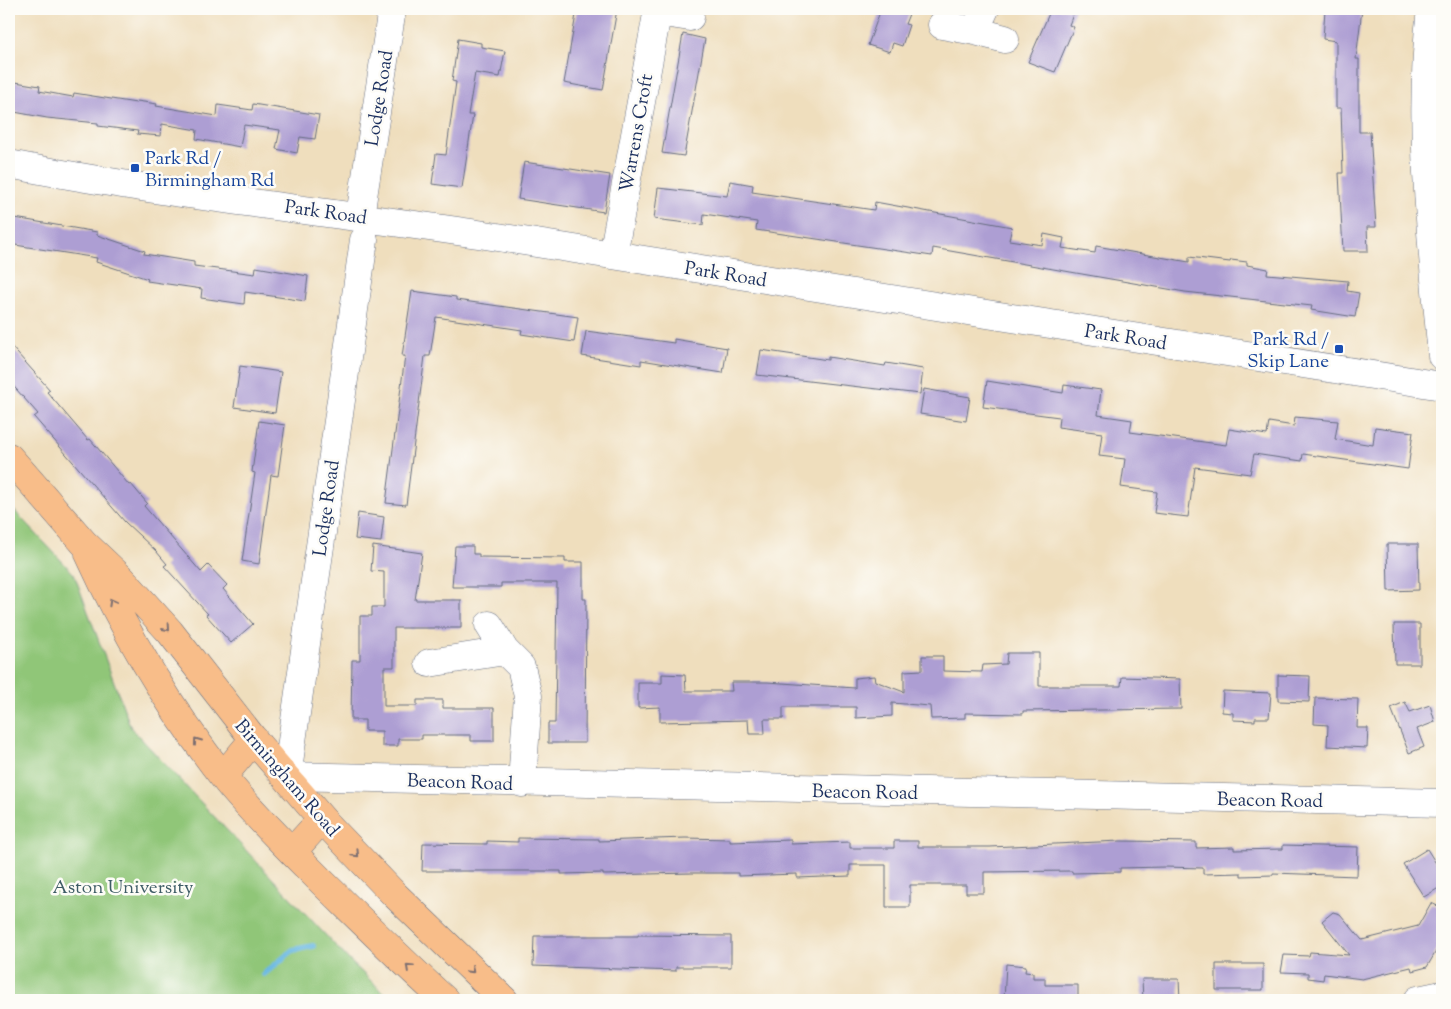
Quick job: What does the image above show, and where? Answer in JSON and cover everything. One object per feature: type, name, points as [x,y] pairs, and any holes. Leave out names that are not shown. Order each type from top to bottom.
[{"type":"highway","name":"Birmingham Road","points":[[9,457],[84,543],[122,578],[170,632],[254,739],[322,819],[394,894],[504,1000]]},
{"type":"highway","name":"Birmingham Road","points":[[84,543],[105,589],[144,659],[193,737],[223,776],[292,852],[404,964],[445,1000]]},
{"type":"highway","points":[[223,776],[254,739]]},
{"type":"highway","points":[[292,852],[322,819]]},
{"type":"street","name":"Lodge Road","points":[[287,776],[392,9]]},
{"type":"street","points":[[1430,9],[1425,57],[1428,196],[1442,356]]},
{"type":"street","name":"Warrens Croft","points":[[613,255],[657,10],[690,17]]},
{"type":"street","points":[[942,25],[980,20],[1005,39]]},
{"type":"street","name":"Park Road","points":[[9,164],[77,178],[362,228],[613,255],[1442,386]]},
{"type":"street","points":[[489,626],[505,651],[520,668],[528,696],[522,783]]},
{"type":"street","points":[[429,662],[505,651]]},
{"type":"street","name":"Beacon Road","points":[[287,776],[522,783],[1442,803]]},
{"type":"street","points":[[1418,1000],[1442,995]]},
{"type":"green space","name":"Aston University","points":[[9,505],[74,574],[131,728],[349,960],[391,1000],[9,1000]]},
{"type":"building","points":[[577,9],[617,9],[603,90],[564,83]]},
{"type":"building","points":[[881,9],[911,9],[905,24],[909,25],[902,46],[893,43],[890,52],[868,45]]},
{"type":"building","points":[[1051,9],[1075,9],[1069,25],[1074,27],[1055,72],[1028,62]]},
{"type":"building","points":[[1325,9],[1362,9],[1356,59],[1359,59],[1359,132],[1370,132],[1376,227],[1367,227],[1368,251],[1343,251],[1339,173],[1343,173],[1341,108],[1336,108],[1336,41],[1323,39]]},
{"type":"building","points":[[683,34],[705,39],[684,156],[662,153]]},
{"type":"building","points":[[458,39],[481,43],[481,47],[505,51],[500,77],[475,73],[468,115],[473,115],[462,188],[432,184],[436,154],[446,155],[456,82],[452,81]]},
{"type":"building","points":[[9,81],[40,86],[39,91],[73,97],[74,93],[136,103],[137,101],[217,116],[218,105],[252,110],[253,104],[319,115],[315,139],[300,137],[297,153],[276,149],[280,130],[244,125],[240,147],[196,139],[197,130],[162,124],[161,136],[137,134],[138,131],[98,126],[98,123],[47,118],[9,111]]},
{"type":"building","points":[[524,162],[610,175],[604,212],[518,199]]},
{"type":"building","points":[[730,181],[753,185],[752,192],[874,210],[875,202],[1012,227],[1009,240],[1042,245],[1044,234],[1064,238],[1062,248],[1095,253],[1096,246],[1189,262],[1189,257],[1230,262],[1231,260],[1247,262],[1247,265],[1268,269],[1267,274],[1348,281],[1347,291],[1359,293],[1355,317],[1311,310],[1312,306],[1185,292],[933,248],[932,256],[756,230],[757,222],[704,214],[703,225],[654,219],[658,188],[727,196]]},
{"type":"building","points":[[9,217],[97,232],[97,235],[145,251],[144,254],[194,262],[194,266],[255,274],[256,267],[308,276],[305,301],[245,292],[244,304],[201,298],[202,289],[147,281],[148,279],[96,262],[97,258],[9,244]]},
{"type":"building","points":[[412,291],[456,297],[456,300],[578,317],[574,342],[521,334],[522,330],[436,317],[430,356],[425,356],[406,505],[386,503],[405,356],[402,356]]},
{"type":"building","points":[[586,331],[674,343],[674,339],[727,348],[723,373],[641,360],[641,365],[582,356]]},
{"type":"building","points":[[9,344],[50,390],[47,392],[88,440],[90,439],[147,503],[144,506],[201,572],[208,565],[227,585],[223,589],[253,624],[231,643],[206,615],[208,614],[164,566],[167,564],[156,551],[125,522],[34,417],[38,414],[9,381]]},
{"type":"building","points":[[761,350],[828,360],[828,357],[885,366],[886,363],[923,369],[920,394],[757,375]]},
{"type":"building","points":[[240,366],[281,372],[275,413],[234,407]]},
{"type":"building","points":[[987,381],[1063,393],[1064,385],[1101,390],[1098,415],[1132,420],[1130,432],[1226,445],[1229,429],[1267,435],[1269,422],[1294,426],[1295,417],[1338,421],[1335,439],[1373,445],[1375,427],[1413,432],[1408,469],[1303,454],[1302,461],[1254,454],[1250,474],[1195,467],[1188,517],[1154,513],[1157,492],[1121,487],[1125,459],[1099,456],[1102,433],[1058,427],[1059,417],[983,407]]},
{"type":"building","points":[[924,389],[970,397],[966,421],[920,414]]},
{"type":"building","points":[[259,421],[285,425],[278,476],[271,475],[259,564],[242,561],[255,473],[252,472]]},
{"type":"building","points":[[358,513],[384,517],[381,542],[355,539]]},
{"type":"building","points":[[1387,544],[1418,544],[1419,590],[1388,591]]},
{"type":"building","points":[[373,546],[422,553],[415,600],[461,600],[461,628],[394,628],[394,667],[384,667],[384,706],[417,706],[417,700],[443,700],[443,708],[494,708],[494,741],[471,741],[471,735],[422,735],[422,739],[398,739],[398,746],[382,746],[382,731],[365,731],[365,720],[351,720],[352,660],[360,660],[360,616],[372,616],[372,607],[384,607],[384,572],[371,571]]},
{"type":"building","points":[[455,546],[473,546],[473,554],[479,554],[479,557],[565,558],[565,562],[583,562],[583,599],[586,599],[585,743],[548,743],[548,723],[555,723],[557,583],[501,583],[501,587],[452,587]]},
{"type":"building","points":[[1394,624],[1420,624],[1420,664],[1395,664]]},
{"type":"building","points":[[1007,653],[1039,653],[1039,686],[1121,686],[1122,677],[1180,679],[1181,709],[1023,711],[1023,714],[965,713],[965,718],[931,719],[930,706],[892,703],[892,716],[856,718],[856,707],[783,707],[783,719],[764,719],[765,734],[749,734],[748,720],[660,722],[660,707],[638,708],[638,683],[662,683],[662,674],[685,675],[686,691],[732,691],[731,682],[767,682],[855,688],[855,678],[874,676],[875,681],[904,692],[904,671],[922,670],[922,656],[943,656],[943,671],[982,672],[983,665],[1006,664]]},
{"type":"building","points":[[1278,675],[1310,676],[1309,702],[1278,701]]},
{"type":"building","points":[[1223,691],[1271,693],[1269,718],[1255,718],[1255,721],[1233,720],[1233,713],[1222,712]]},
{"type":"building","points":[[1315,698],[1358,699],[1357,728],[1368,728],[1367,748],[1327,746],[1328,725],[1314,724]]},
{"type":"building","points":[[1405,702],[1410,712],[1430,705],[1435,722],[1417,729],[1424,747],[1409,753],[1391,708]]},
{"type":"building","points":[[518,838],[599,839],[599,841],[685,838],[730,839],[730,842],[791,840],[791,844],[850,842],[850,848],[894,848],[894,841],[918,841],[918,847],[990,847],[1120,841],[1196,842],[1196,848],[1234,847],[1234,850],[1283,849],[1283,845],[1358,847],[1357,876],[1273,873],[1273,875],[1241,876],[1241,873],[1203,874],[1203,868],[1164,867],[1120,868],[1120,872],[984,872],[984,893],[966,893],[966,885],[910,885],[910,907],[886,907],[886,865],[850,865],[850,876],[797,878],[797,874],[738,876],[738,873],[603,875],[603,873],[561,874],[561,871],[422,871],[423,843],[487,844],[487,841],[518,842]]},
{"type":"building","points":[[1427,849],[1442,873],[1442,886],[1424,897],[1403,864]]},
{"type":"building","points":[[1431,903],[1442,908],[1442,941],[1427,967],[1412,971],[1411,967],[1362,979],[1324,974],[1323,980],[1308,978],[1308,973],[1281,972],[1284,955],[1309,956],[1310,952],[1349,955],[1322,921],[1333,912],[1340,914],[1362,940],[1418,926]]},
{"type":"building","points":[[534,936],[731,936],[731,967],[676,967],[676,971],[533,966]]},
{"type":"building","points":[[1006,964],[1026,966],[1025,972],[1033,973],[1033,978],[1045,978],[1045,985],[1078,985],[1078,1000],[1004,1000]]},
{"type":"building","points":[[1216,964],[1263,964],[1263,990],[1216,990]]},
{"type":"building","points":[[1142,979],[1179,979],[1180,1000],[1143,1000]]},
{"type":"waterway","points":[[264,974],[293,950],[313,946]]},
{"type":"place","name":"Park Rd / Birmingham Rd","points":[[135,168]]},
{"type":"place","name":"Park Rd / Skip Lane","points":[[1339,349]]}]
